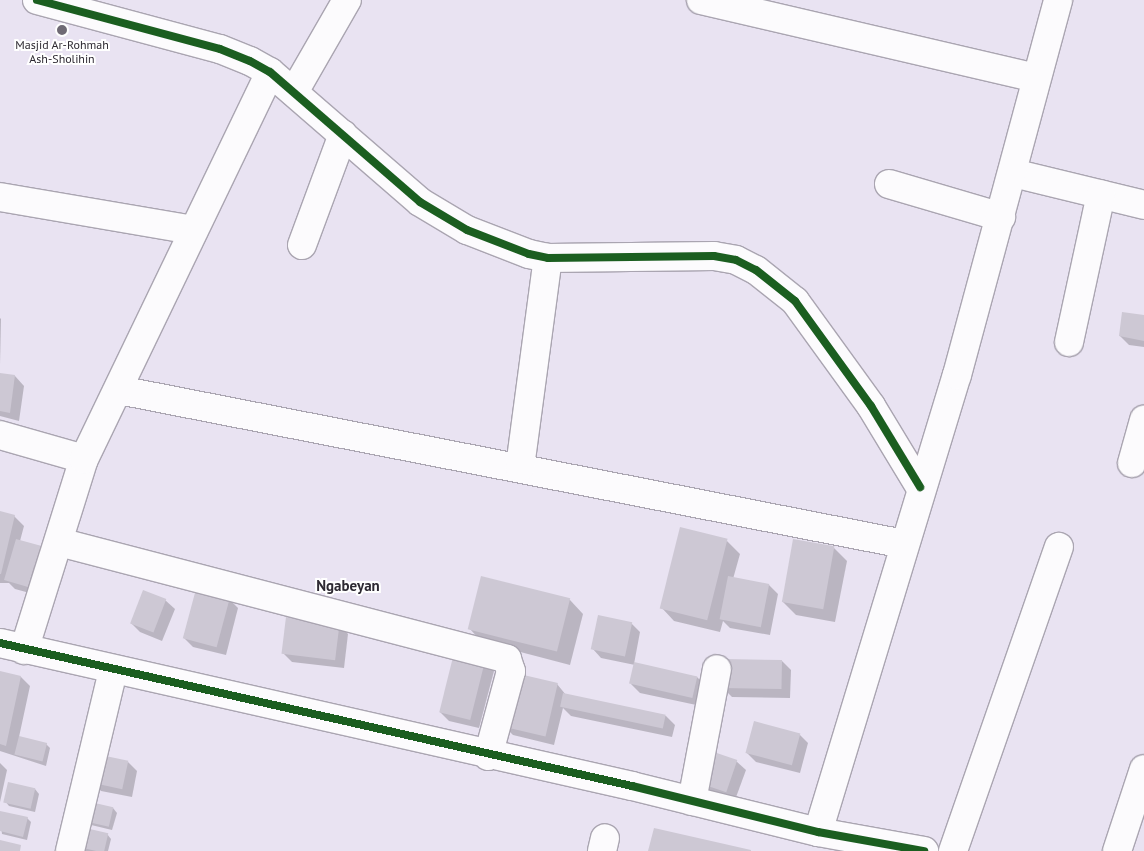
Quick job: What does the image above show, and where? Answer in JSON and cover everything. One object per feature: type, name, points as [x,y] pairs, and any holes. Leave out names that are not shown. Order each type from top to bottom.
[{"type":"street","points":[[37,0],[220,49],[270,72],[420,202],[440,215],[499,243],[548,258],[714,256],[736,260],[756,270],[795,301],[871,406],[920,487]]},
{"type":"street","points":[[294,92],[347,0]]},
{"type":"street","points":[[701,0],[780,9],[1036,78]]},
{"type":"street","points":[[818,832],[920,487],[956,375],[1013,173],[1036,78],[1058,0]]},
{"type":"street","points":[[270,72],[193,230],[119,390],[84,459],[60,542],[12,647],[692,801],[818,832],[909,850]]},
{"type":"street","points":[[302,245],[343,134]]},
{"type":"street","points":[[1013,173],[1144,205]]},
{"type":"street","points":[[890,184],[1001,217]]},
{"type":"street","points":[[1069,342],[1102,194]]},
{"type":"street","points":[[0,197],[193,230]]},
{"type":"street","points":[[520,467],[548,258]]},
{"type":"street","points":[[119,390],[520,467],[904,544]]},
{"type":"street","points":[[1132,463],[1144,420]]},
{"type":"street","points":[[0,434],[84,459]]},
{"type":"street","points":[[60,542],[507,659],[511,671],[488,756]]},
{"type":"street","points":[[953,851],[1059,547]]},
{"type":"street","points":[[692,801],[716,669]]},
{"type":"street","points":[[70,851],[113,671]]},
{"type":"street","points":[[1117,851],[1144,768]]},
{"type":"building","points":[[1122,312],[1144,315],[1144,341],[1119,336]]},
{"type":"building","points":[[0,373],[15,375],[10,413],[0,411]]},
{"type":"building","points":[[0,511],[15,515],[1,574],[0,574]]},
{"type":"building","points":[[680,527],[728,539],[707,620],[660,609]]},
{"type":"building","points":[[16,539],[49,548],[43,568],[34,566],[28,587],[4,580]]},
{"type":"building","points":[[793,539],[834,546],[823,609],[782,602]]},
{"type":"building","points":[[481,576],[570,598],[557,652],[468,629]]},
{"type":"building","points":[[728,576],[769,584],[761,627],[720,619]]},
{"type":"building","points":[[196,589],[230,598],[217,647],[183,638]]},
{"type":"building","points":[[143,590],[166,599],[153,633],[130,624]]},
{"type":"building","points":[[598,615],[632,622],[625,657],[591,649]]},
{"type":"building","points":[[286,617],[340,624],[335,660],[281,654]]},
{"type":"building","points":[[454,653],[485,661],[470,720],[439,712]]},
{"type":"building","points":[[723,659],[782,660],[781,689],[722,688]]},
{"type":"building","points":[[634,662],[697,677],[692,698],[629,683]]},
{"type":"building","points":[[0,671],[21,676],[6,746],[0,744]]},
{"type":"building","points":[[515,673],[558,683],[545,736],[503,727]]},
{"type":"building","points":[[563,693],[666,715],[663,729],[560,707]]},
{"type":"building","points":[[754,721],[800,733],[792,765],[745,753]]},
{"type":"building","points":[[19,736],[47,743],[43,761],[14,754]]},
{"type":"building","points":[[708,750],[737,760],[726,792],[697,782]]},
{"type":"building","points":[[96,754],[128,761],[122,789],[90,782]]},
{"type":"building","points":[[8,782],[35,788],[31,809],[3,802]]},
{"type":"building","points":[[86,801],[113,807],[109,827],[82,820]]},
{"type":"building","points":[[0,811],[28,817],[23,837],[0,831]]},
{"type":"building","points":[[81,827],[108,833],[104,851],[77,846]]},
{"type":"building","points":[[654,828],[751,850],[751,851],[648,851]]},
{"type":"building","points":[[0,840],[21,845],[20,851],[0,851]]},
{"type":"cycle path","points":[[37,0],[220,49],[250,61],[270,72],[420,202],[467,230],[529,254],[548,258],[714,256],[736,260],[756,270],[795,301],[871,406],[920,487]]},
{"type":"cycle path","points":[[0,643],[632,786],[818,832],[924,851]]},
{"type":"place","name":"Masjid Ar-Rohmah Ash-Sholihin","points":[[62,30]]},
{"type":"district","name":"Ngabeyan","points":[[348,586]]}]
